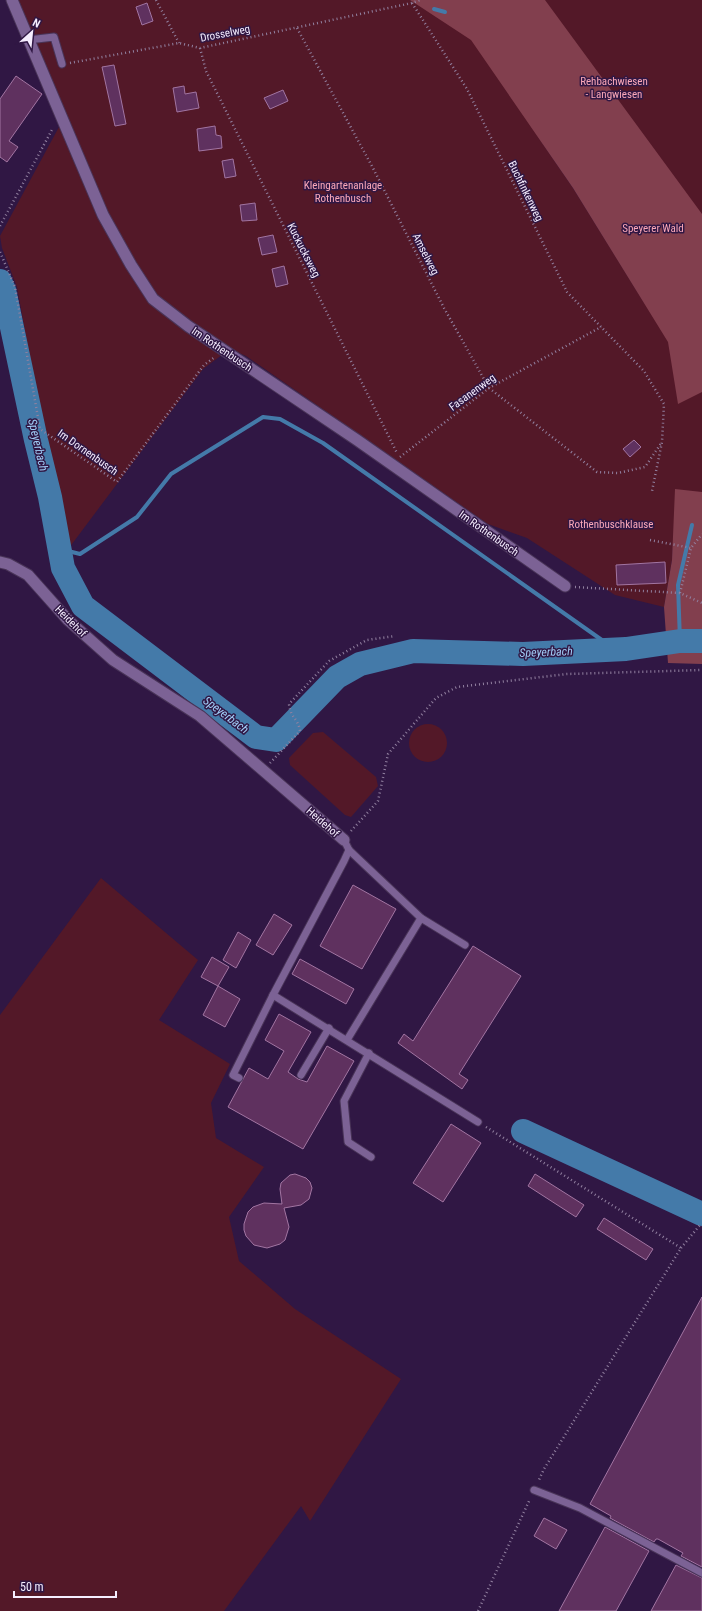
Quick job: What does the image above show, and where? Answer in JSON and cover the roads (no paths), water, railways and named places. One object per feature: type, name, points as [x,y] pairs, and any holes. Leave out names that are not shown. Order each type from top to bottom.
[{"type":"street","name":"Im Rothenbusch","points":[[12,0],[103,215],[131,265],[153,299],[188,326],[357,440],[565,586]]},
{"type":"street","name":"Heidehof","points":[[0,562],[8,564],[28,575],[68,620],[113,660],[200,716],[263,770],[346,845]]},
{"type":"lane","points":[[28,40],[54,37],[62,64]]},
{"type":"lane","points":[[239,1078],[233,1075],[346,845],[421,918],[465,946]]},
{"type":"lane","points":[[347,1040],[421,918]]},
{"type":"lane","points":[[273,995],[329,1028],[478,1122]]},
{"type":"lane","points":[[301,1075],[329,1028]]},
{"type":"lane","points":[[369,1054],[344,1101],[348,1142],[371,1157]]},
{"type":"lane","points":[[534,1490],[580,1508],[702,1573]]},
{"type":"waterway","points":[[434,9],[445,12]]},
{"type":"waterway","name":"Speyerbach","points":[[0,281],[4,290],[36,440],[50,497],[63,568],[83,606],[256,737],[276,740],[337,677],[360,664],[413,651],[523,654],[626,649],[680,641],[702,641]]},
{"type":"waterway","points":[[60,549],[80,554],[137,517],[171,474],[263,417],[280,419],[323,443],[616,650]]},
{"type":"waterway","points":[[680,641],[678,585],[692,525]]},
{"type":"waterway","points":[[523,1131],[702,1214]]},
{"type":"park label","name":"Rehbachwiesen - Langwiesen","points":[[614,87]]},
{"type":"park label","name":"Kleingartenanlage Rothenbusch","points":[[343,191]]},
{"type":"park label","name":"Speyerer Wald","points":[[653,228]]},
{"type":"park label","name":"Rothenbuschklause","points":[[611,524]]}]
